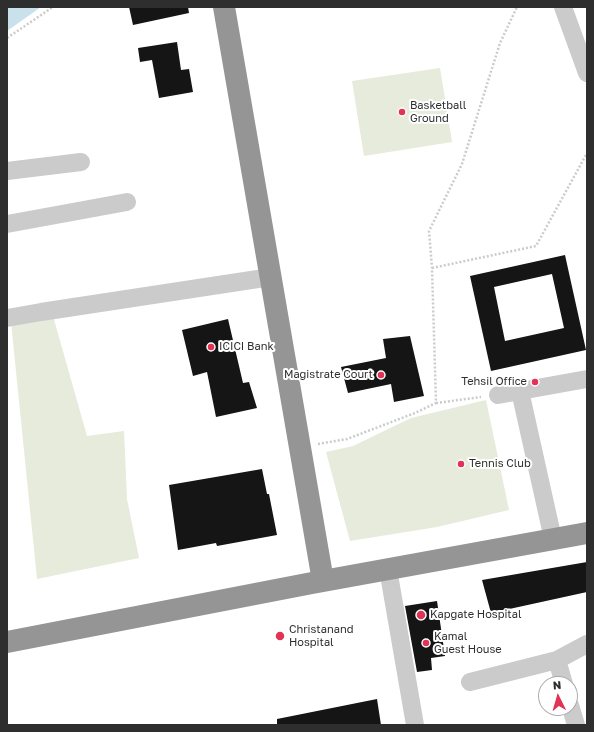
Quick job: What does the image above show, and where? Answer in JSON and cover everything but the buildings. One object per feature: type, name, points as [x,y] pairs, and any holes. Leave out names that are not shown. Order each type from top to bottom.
[{"type":"highway","points":[[224,7],[323,581]]},
{"type":"highway","points":[[7,642],[323,581],[587,533]]},
{"type":"street","points":[[563,7],[587,73]]},
{"type":"street","points":[[7,171],[80,162]]},
{"type":"street","points":[[7,224],[127,202]]},
{"type":"street","points":[[7,318],[271,277]]},
{"type":"street","points":[[498,395],[587,379]]},
{"type":"street","points":[[520,391],[552,539]]},
{"type":"street","points":[[388,569],[415,725]]},
{"type":"street","points":[[470,682],[557,660],[587,644]]},
{"type":"street","points":[[557,660],[562,676]]},
{"type":"path","points":[[7,38],[53,7]]},
{"type":"path","points":[[436,403],[432,268],[429,231],[462,164],[500,43],[517,7]]},
{"type":"path","points":[[432,268],[536,246],[587,153]]},
{"type":"path","points":[[300,448],[347,438],[415,413],[436,403],[498,395]]},
{"type":"green space","name":"Basketball Ground","points":[[440,68],[452,142],[364,156],[352,81]]},
{"type":"green space","points":[[53,316],[87,436],[124,431],[127,499],[139,558],[37,579],[11,322]]},
{"type":"green space","points":[[486,400],[509,510],[437,527],[350,541],[326,452],[353,446],[411,418]]},
{"type":"water","points":[[7,7],[41,7],[7,31]]},
{"type":"place","name":"Basketball Ground","points":[[402,112]]},
{"type":"place","name":"ICICI Bank","points":[[211,347]]},
{"type":"place","name":"Magistrate Court","points":[[381,375]]},
{"type":"place","name":"Tehsil Office","points":[[535,382]]},
{"type":"place","name":"Tennis Club","points":[[461,464]]},
{"type":"place","name":"Kapgate Hospital","points":[[421,615]]},
{"type":"place","name":"Christanand Hospital","points":[[280,636]]},
{"type":"place","name":"Kamal Guest House","points":[[426,643]]}]
